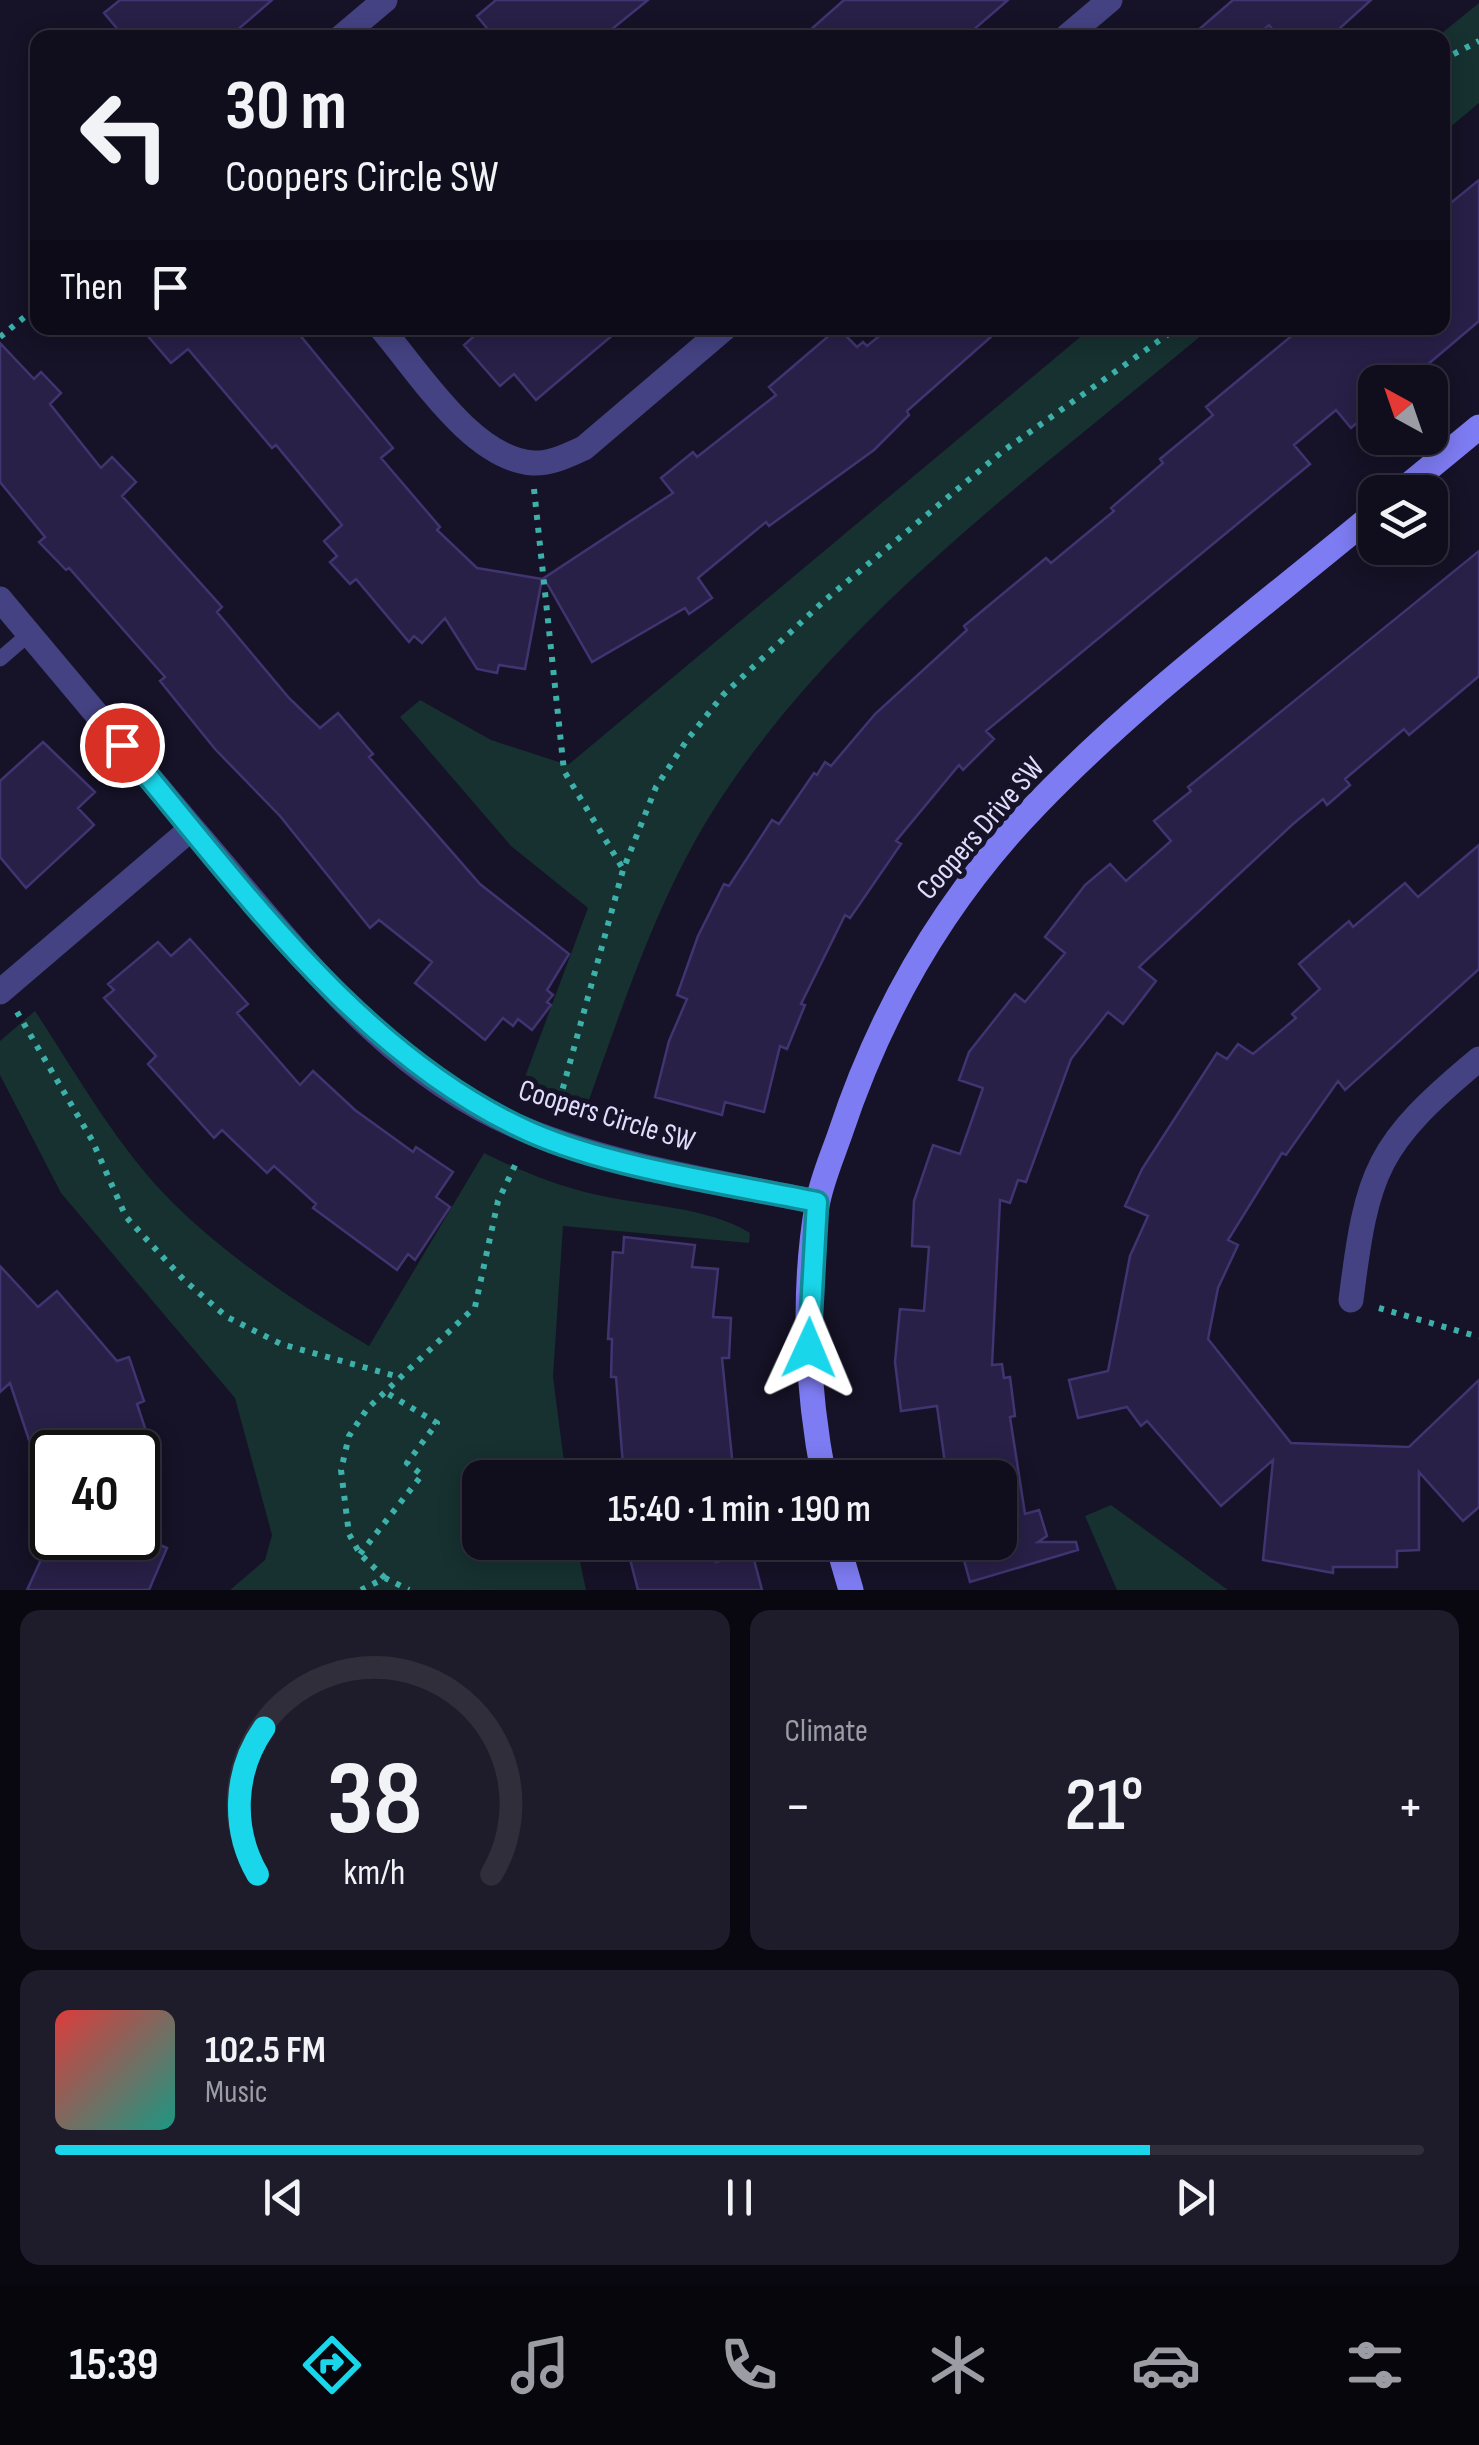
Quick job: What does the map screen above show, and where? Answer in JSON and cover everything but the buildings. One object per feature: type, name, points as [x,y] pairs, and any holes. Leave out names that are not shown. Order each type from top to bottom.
[{"type":"street","points":[[349,30],[385,0]]},
{"type":"street","points":[[1075,30],[1110,0]]},
{"type":"street","points":[[387,335],[474,437],[503,456],[533,463],[558,460],[584,448],[717,335]]},
{"type":"street","points":[[1421,475],[1479,427]]},
{"type":"street","name":"Coopers Drive SW","points":[[822,1460],[809,1348],[817,1202],[859,1077],[903,981],[960,894],[1036,805],[1145,704],[1358,527]]},
{"type":"street","name":"Coopers Circle SW","points":[[0,599],[192,828],[364,1023],[412,1063],[479,1107],[535,1134],[654,1168],[817,1202]]},
{"type":"street","points":[[2,991],[192,828]]},
{"type":"street","points":[[1352,1300],[1360,1224],[1385,1152],[1418,1110],[1479,1059]]},
{"type":"street","points":[[843,1560],[852,1590]]},
{"type":"lane","points":[[0,659],[29,634]]},
{"type":"path","points":[[1450,56],[1479,41]]},
{"type":"path","points":[[0,337],[30,313]]},
{"type":"path","points":[[409,1590],[385,1578],[360,1554],[349,1534],[341,1470],[349,1436],[385,1392],[476,1307],[498,1201],[561,1094],[623,870],[656,787],[723,695],[824,601],[1003,452],[1167,335]]},
{"type":"path","points":[[533,463],[535,534],[564,771],[623,870]]},
{"type":"path","points":[[2,991],[92,1140],[126,1216],[184,1280],[226,1317],[281,1344],[400,1377]]},
{"type":"path","points":[[1352,1300],[1479,1337]]},
{"type":"path","points":[[360,1554],[422,1474],[407,1463],[437,1423],[385,1392]]},
{"type":"path","points":[[361,1590],[385,1578]]},
{"type":"green space","points":[[1479,3],[1479,103],[1450,127],[1450,30],[1446,30]]},
{"type":"green space","points":[[1083,335],[1202,335],[945,549],[821,670],[766,736],[716,806],[675,880],[641,958],[582,1119],[519,1093],[588,908],[511,846],[400,717],[420,700],[491,740],[568,765]]},
{"type":"green space","points":[[35,1011],[116,1135],[173,1203],[218,1244],[267,1280],[369,1346],[484,1153],[564,1186],[714,1217],[750,1233],[749,1243],[563,1226],[553,1377],[564,1460],[462,1460],[462,1560],[580,1560],[586,1590],[230,1590],[265,1560],[272,1535],[235,1398],[61,1193],[0,1075],[0,1041]]},
{"type":"green space","points":[[1111,1505],[1228,1590],[1117,1590],[1085,1516]]},
{"type":"route","points":[[122,745],[364,1023],[412,1063],[479,1107],[535,1134],[654,1168],[817,1202],[811,1254],[809,1348]]}]
